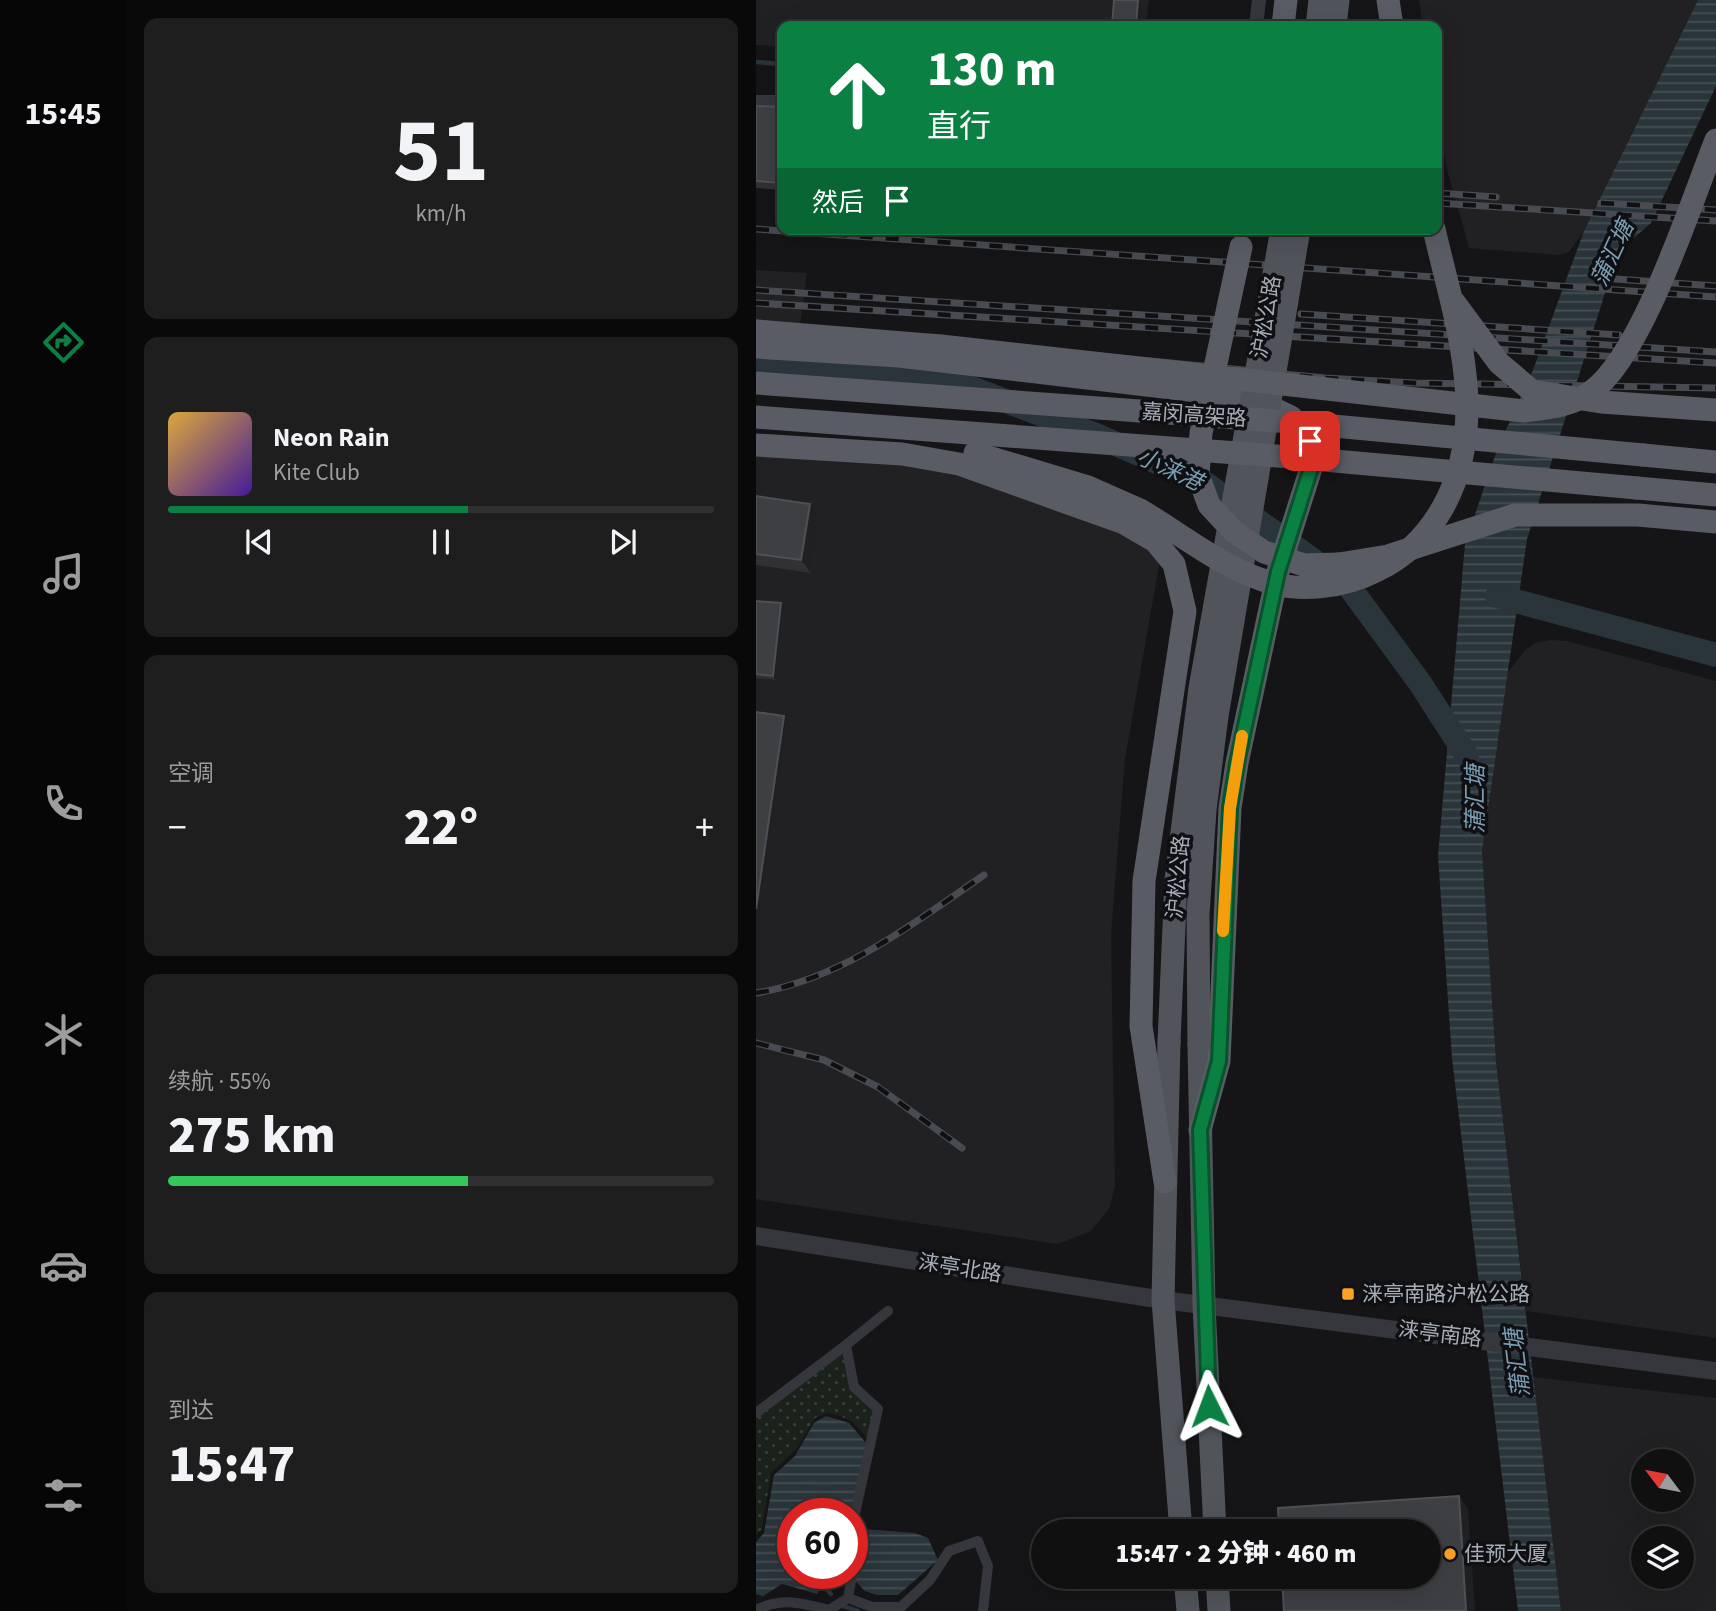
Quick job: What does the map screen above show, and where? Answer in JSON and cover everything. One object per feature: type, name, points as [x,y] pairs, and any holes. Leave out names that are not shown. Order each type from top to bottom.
[{"type":"highway","points":[[1284,21],[1286,0]]},
{"type":"highway","points":[[1388,0],[1393,21]]},
{"type":"highway","points":[[756,331],[941,346],[1524,411],[1560,406],[1591,393],[1622,358],[1644,318],[1716,139]]},
{"type":"highway","points":[[1243,235],[1201,433],[1198,475],[1209,505],[1233,531],[1264,552],[1304,565],[1339,564],[1388,556],[1515,515],[1638,515],[1716,522]]},
{"type":"highway","points":[[756,429],[869,436],[976,453],[1088,487],[1140,510],[1261,580],[1310,588],[1355,582],[1395,562],[1432,528],[1455,486],[1467,440],[1467,379],[1435,235]]},
{"type":"highway","points":[[1450,296],[1499,363],[1532,391],[1601,402],[1716,410]]},
{"type":"highway","points":[[756,346],[900,356],[1223,394],[1261,403],[1292,417],[1310,441],[1312,465],[1306,493],[1278,572],[1231,797],[1219,1061],[1200,1130]]},
{"type":"highway","name":"嘉闵高架路","points":[[756,383],[1384,430],[1716,462]]},
{"type":"highway","name":"嘉闵高架路","points":[[756,417],[1252,454],[1716,495]]},
{"type":"highway","points":[[756,444],[902,454],[959,464],[1124,523],[1154,541],[1174,564],[1185,611],[1144,881],[1141,1026],[1165,1182]]},
{"type":"main road","points":[[1318,21],[1320,0]]},
{"type":"main road","points":[[1336,21],[1338,0]]},
{"type":"main road","name":"沪松公路","points":[[1180,1519],[1163,1300],[1175,880],[1200,688],[1281,235]]},
{"type":"main road","name":"沪松公路","points":[[1214,1519],[1204,1305],[1198,914],[1205,810],[1217,716],[1298,235]]},
{"type":"main road","points":[[1186,1589],[1188,1611]]},
{"type":"main road","points":[[1218,1589],[1219,1611]]},
{"type":"street","points":[[1257,21],[1259,0]]},
{"type":"street","points":[[1395,21],[1401,0]]},
{"type":"street","points":[[756,102],[777,102]]},
{"type":"street","name":"涞亭北路","points":[[756,1236],[1163,1300]]},
{"type":"street","name":"涞亭南路","points":[[1163,1300],[1590,1352],[1716,1371]]},
{"type":"street","points":[[756,1413],[888,1311]]},
{"type":"street","points":[[846,1345],[854,1387],[878,1409],[858,1498]]},
{"type":"street","points":[[848,1598],[872,1607],[901,1607],[930,1580],[949,1550],[978,1541],[988,1566],[983,1611]]},
{"type":"street","points":[[756,1610],[774,1601],[803,1603],[829,1611],[848,1598],[849,1589]]},
{"type":"shaded area","points":[[756,0],[1149,0],[1147,21],[777,21],[777,47],[756,45]]},
{"type":"shaded area","points":[[1419,0],[1698,0],[1584,231],[1569,252],[1560,255],[1469,248],[1446,166],[1442,140],[1442,21],[1422,21]]},
{"type":"shaded area","points":[[756,270],[807,273],[799,333],[756,330]]},
{"type":"shaded area","points":[[756,449],[959,471],[1164,537],[1125,759],[1111,934],[1115,1186],[1110,1207],[1091,1231],[1058,1244],[756,1199]]},
{"type":"shaded area","points":[[1567,641],[1716,681],[1716,1338],[1526,1311],[1496,1061],[1482,851],[1507,674],[1525,650],[1537,642]]},
{"type":"shaded area","points":[[840,1354],[846,1359],[848,1377],[874,1410],[867,1438],[852,1421],[837,1415],[827,1413],[815,1418],[797,1448],[771,1473],[762,1529],[756,1535],[756,1419]]},
{"type":"shaded area","points":[[1533,1377],[1716,1398],[1716,1611],[1561,1611]]},
{"type":"water","name":"蒲汇塘","points":[[1698,0],[1716,0],[1716,86],[1651,223],[1618,252],[1527,539],[1482,851],[1496,1061],[1561,1611],[1518,1611],[1452,1058],[1438,856],[1465,544],[1497,450],[1533,370],[1584,231]]},
{"type":"water","points":[[826,1416],[849,1423],[867,1444],[855,1498],[777,1498],[777,1587],[763,1596],[756,1594],[756,1542],[764,1533],[774,1475],[795,1456],[814,1423]]},
{"type":"water","points":[[868,1529],[915,1533],[928,1538],[938,1560],[898,1595],[877,1595],[863,1589],[868,1589]]},
{"type":"water","points":[[800,1589],[820,1589],[817,1594]]},
{"type":"building","points":[[1114,0],[1138,0],[1136,21],[1112,21]]},
{"type":"building","points":[[756,106],[777,107],[777,183],[756,181]]},
{"type":"building","points":[[756,496],[810,504],[801,560],[756,554]]},
{"type":"building","points":[[756,601],[781,603],[773,676],[756,674]]},
{"type":"building","points":[[756,712],[784,716],[756,909]]},
{"type":"building","points":[[1459,1496],[1466,1611],[1284,1611],[1283,1589],[1441,1589],[1441,1519],[1278,1519],[1278,1508]]},
{"type":"waterway","points":[[756,62],[777,64]]},
{"type":"waterway","name":"小涞港","points":[[756,367],[958,383],[1096,435],[1206,484],[1348,585],[1420,683],[1467,756]]},
{"type":"waterway","points":[[958,383],[959,372]]},
{"type":"waterway","name":"小涞港","points":[[1497,596],[1716,655]]},
{"type":"waterway","points":[[826,1589],[831,1594]]},
{"type":"waterway","points":[[843,1606],[858,1611]]},
{"type":"railway","points":[[1442,193],[1496,197]]},
{"type":"railway","points":[[1442,203],[1716,221]]},
{"type":"railway","points":[[1601,203],[1716,210]]},
{"type":"railway","points":[[756,229],[777,230]]},
{"type":"railway","points":[[841,235],[1716,297]]},
{"type":"railway","points":[[1601,278],[1716,286]]},
{"type":"railway","points":[[756,290],[1716,352]]},
{"type":"railway","points":[[756,303],[1716,363]]},
{"type":"railway","points":[[1301,314],[1619,335]]},
{"type":"railway","points":[[756,323],[1325,378],[1415,383],[1716,388]]},
{"type":"railway","points":[[756,993],[788,986],[818,975],[876,947],[984,875]]},
{"type":"railway","points":[[756,1043],[824,1060],[878,1087],[962,1148]]},
{"type":"slow traffic","points":[[1223,931],[1230,808],[1242,736]]},
{"type":"place","name":"涞亭南路沪松公路","points":[[1348,1294]]},
{"type":"place","name":"佳预大厦","points":[[1450,1554]]},
{"type":"route","points":[[1209,1406],[1200,1130],[1219,1061],[1230,808],[1254,676],[1278,572],[1306,493],[1312,465],[1310,441]]}]
